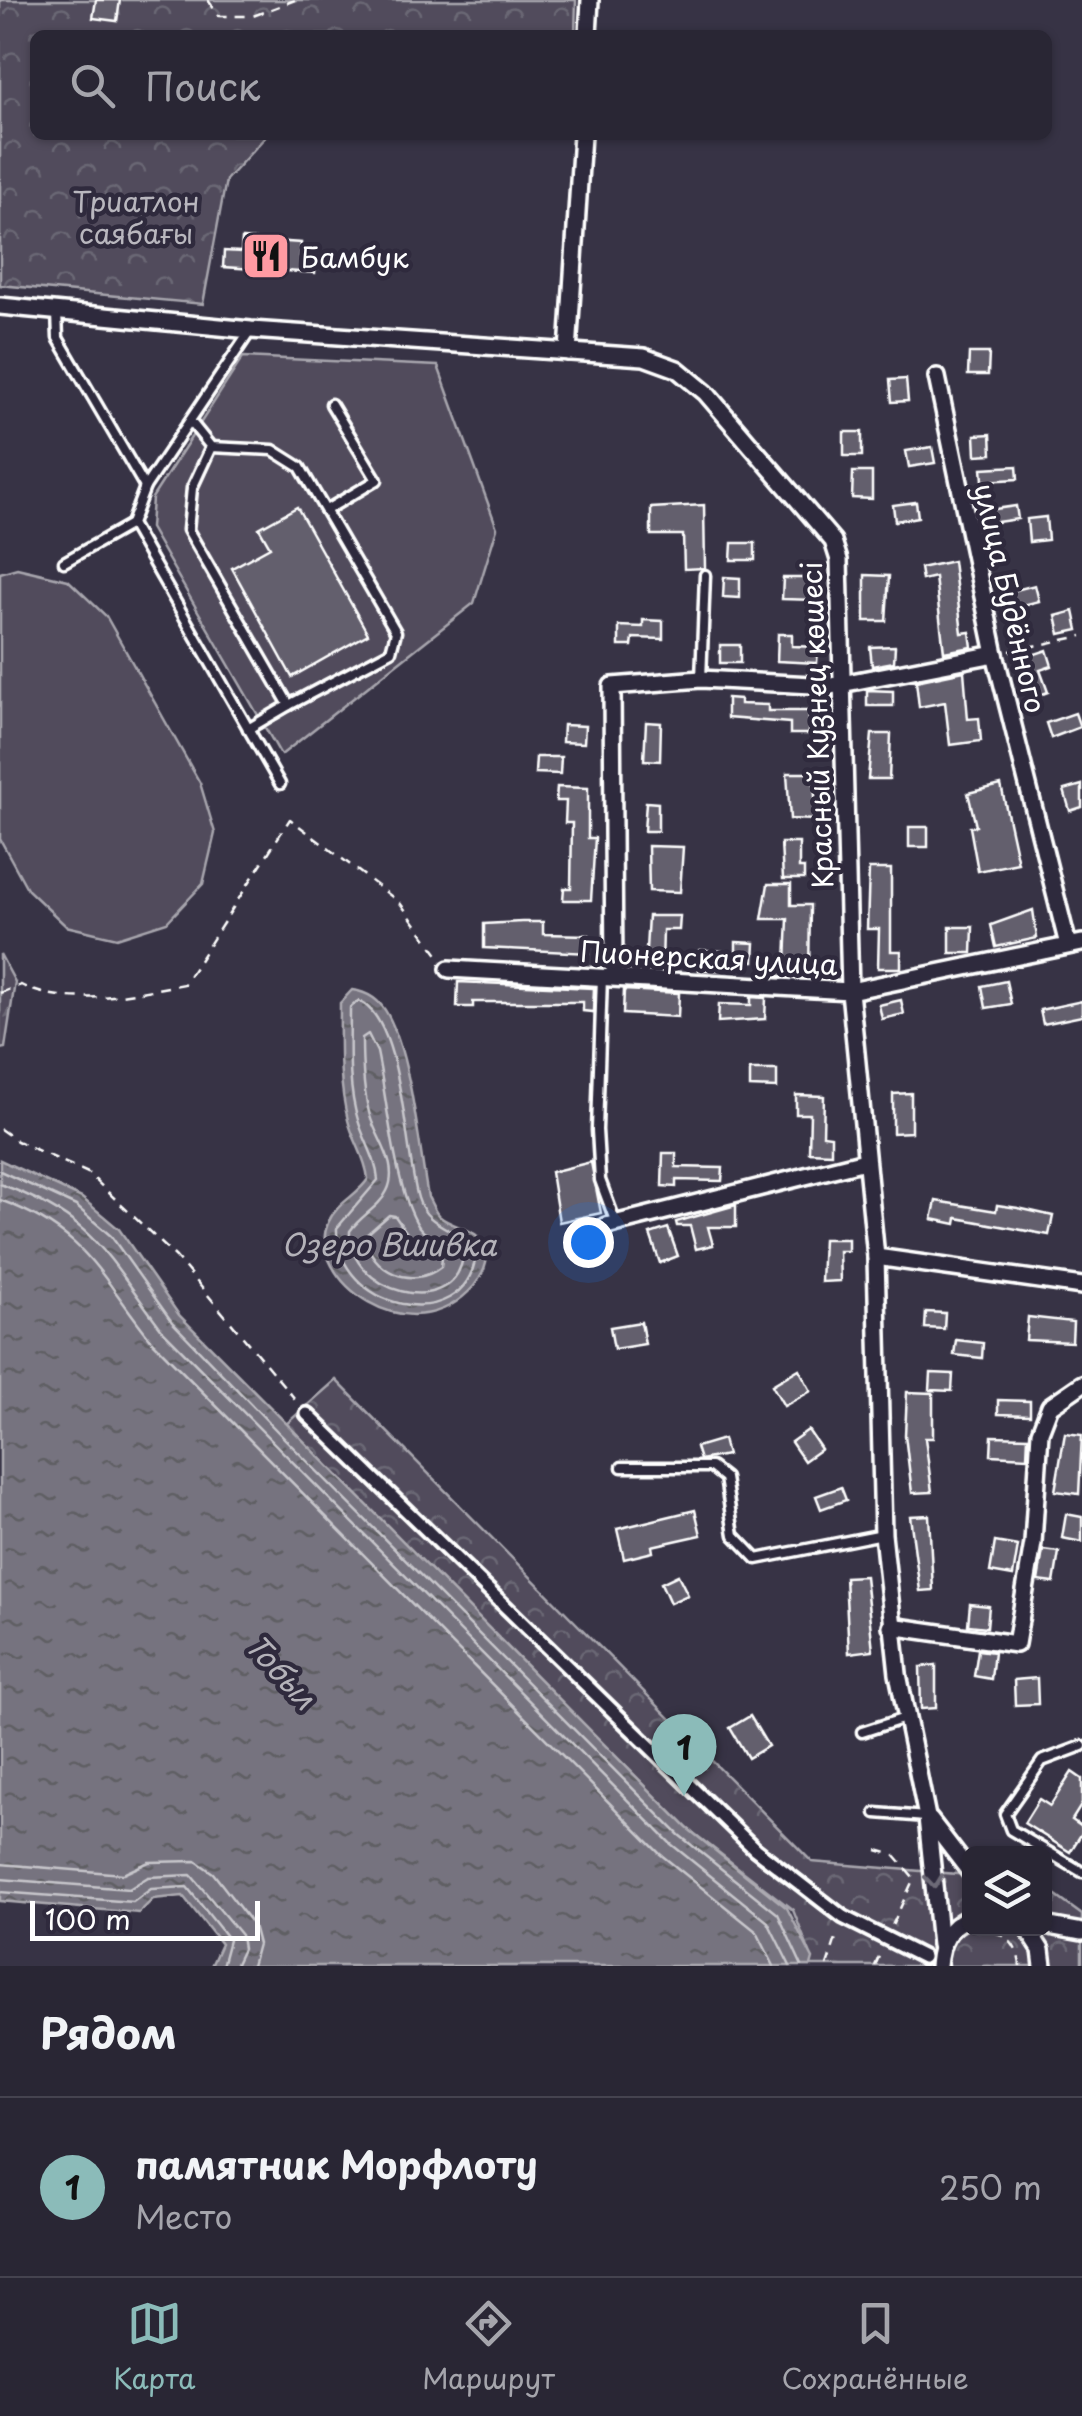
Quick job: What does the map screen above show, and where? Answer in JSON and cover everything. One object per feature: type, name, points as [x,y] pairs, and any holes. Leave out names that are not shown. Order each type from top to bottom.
[{"type":"street","points":[[588,30],[590,0]]},
{"type":"street","points":[[568,352],[582,140]]},
{"type":"street","name":"Красный Кузнец көшесі","points":[[0,306],[251,330],[644,357],[677,369],[706,392],[834,540],[843,685],[850,990],[876,1257],[884,1534],[892,1626],[927,1817],[940,1945],[938,1966]]},
{"type":"street","name":"улица Будённого","points":[[937,377],[996,654],[1075,944]]},
{"type":"street","points":[[608,974],[612,686],[701,679],[843,685],[996,654]]},
{"type":"street","name":"Пионерская улица","points":[[449,969],[608,974],[850,990],[1075,944]]},
{"type":"street","points":[[611,1224],[865,1160]]},
{"type":"street","points":[[876,1257],[1082,1286]]},
{"type":"street","points":[[892,1626],[1016,1644],[1032,1542],[1040,1432],[1050,1406],[1082,1384]]},
{"type":"street","points":[[307,1414],[754,1849],[843,1917],[923,1957]]},
{"type":"street","points":[[927,1817],[962,1862]]},
{"type":"street","points":[[940,1945],[962,1922]]},
{"type":"street","points":[[1052,1926],[1082,1932]]},
{"type":"street","points":[[1032,1936],[1041,1950],[1043,1966]]},
{"type":"lane","points":[[58,312],[58,338],[145,487]]},
{"type":"lane","points":[[64,562],[131,524],[145,487],[251,330]]},
{"type":"lane","points":[[328,508],[377,480],[331,404]]},
{"type":"lane","points":[[190,421],[211,447],[272,450],[291,459],[328,508],[396,632],[396,643],[367,666],[248,729]]},
{"type":"lane","points":[[211,447],[192,488],[188,530],[289,705]]},
{"type":"lane","points":[[131,524],[280,784]]},
{"type":"lane","points":[[701,679],[705,575]]},
{"type":"lane","points":[[608,974],[596,1130],[600,1180],[611,1224]]},
{"type":"lane","points":[[622,1467],[711,1467],[725,1478],[734,1535],[756,1559],[824,1542],[884,1534]]},
{"type":"lane","points":[[862,1732],[906,1718]]},
{"type":"lane","points":[[1082,1746],[1042,1761],[1005,1814],[1011,1830],[1082,1872]]},
{"type":"lane","points":[[876,1813],[927,1817]]},
{"type":"path","points":[[208,0],[218,16],[254,16],[295,0]]},
{"type":"path","points":[[996,654],[1082,636]]},
{"type":"path","points":[[0,993],[21,985],[38,994],[116,996],[184,984],[290,819],[400,902],[449,969]]},
{"type":"path","points":[[0,1128],[88,1174],[176,1258],[307,1414]]},
{"type":"path","points":[[876,1850],[894,1855],[914,1878],[887,1937]]},
{"type":"path","points":[[827,1966],[843,1917]]},
{"type":"path","points":[[1004,1936],[1014,1945],[1020,1966]]},
{"type":"green space","name":"Триатлон саябағы","points":[[0,0],[576,0],[575,30],[30,30],[30,140],[262,140],[226,180],[203,304],[0,285]]},
{"type":"green space","points":[[243,357],[438,366],[497,528],[474,603],[281,755],[150,528],[152,498]]},
{"type":"green space","points":[[17,568],[68,580],[106,616],[200,783],[215,833],[203,884],[167,922],[117,938],[66,926],[28,890],[0,839],[0,573]]},
{"type":"green space","points":[[0,954],[15,982],[5,1048],[0,1049]]},
{"type":"green space","points":[[336,1380],[812,1862],[962,1874],[962,1936],[1052,1936],[1052,1893],[1082,1915],[1082,1966],[805,1966],[810,1953],[793,1910],[687,1828],[285,1425]]},
{"type":"water","name":"Озеро Вшивка","points":[[352,990],[377,1001],[396,1033],[408,1078],[428,1197],[439,1216],[473,1233],[486,1251],[484,1270],[474,1286],[448,1306],[421,1315],[394,1312],[368,1302],[347,1286],[332,1266],[325,1244],[332,1216],[368,1179],[348,1120],[341,1077],[340,1003]]},
{"type":"water","name":"Тобыл","points":[[0,1160],[82,1198],[119,1229],[179,1315],[687,1828],[787,1908],[813,1959],[811,1966],[211,1966],[221,1944],[183,1896],[153,1899],[139,1913],[0,1901]]},
{"type":"building","points":[[96,0],[120,0],[117,21],[93,18]]},
{"type":"building","name":"Бамбук","points":[[242,239],[301,243],[300,256],[316,257],[315,273],[223,267],[224,251],[241,252]]},
{"type":"building","points":[[969,353],[989,353],[988,375],[968,375]]},
{"type":"building","points":[[906,379],[908,401],[892,402],[890,380]]},
{"type":"building","points":[[844,432],[862,432],[862,456],[844,456]]},
{"type":"building","points":[[991,434],[992,454],[976,455],[975,435]]},
{"type":"building","points":[[932,447],[935,463],[909,467],[906,451]]},
{"type":"building","points":[[1017,466],[1018,479],[983,481],[982,468]]},
{"type":"building","points":[[853,472],[872,472],[872,499],[852,498]]},
{"type":"building","points":[[916,502],[918,517],[895,521],[893,505]]},
{"type":"building","points":[[704,505],[705,568],[684,569],[683,535],[651,535],[651,508]]},
{"type":"building","points":[[1016,506],[1018,519],[990,523],[988,510]]},
{"type":"building","points":[[297,507],[368,634],[292,677],[232,568],[270,547],[259,528]]},
{"type":"building","points":[[1046,517],[1048,540],[1029,542],[1027,519]]},
{"type":"building","points":[[732,543],[755,543],[755,560],[731,560]]},
{"type":"building","points":[[953,561],[962,633],[970,632],[972,647],[944,652],[935,577],[922,580],[920,568]]},
{"type":"building","points":[[865,575],[889,576],[886,621],[865,621]]},
{"type":"building","points":[[724,577],[740,578],[740,598],[723,597]]},
{"type":"building","points":[[783,578],[817,578],[816,600],[782,599]]},
{"type":"building","points":[[1035,585],[1039,601],[1008,609],[1004,593]]},
{"type":"building","points":[[1074,611],[1078,630],[1060,634],[1056,616]]},
{"type":"building","points":[[643,620],[663,621],[663,639],[633,638],[632,646],[619,646],[619,626],[643,627]]},
{"type":"building","points":[[778,634],[792,634],[792,646],[818,647],[817,663],[777,661]]},
{"type":"building","points":[[720,645],[740,645],[740,663],[720,663]]},
{"type":"building","points":[[895,646],[894,662],[872,666],[870,647]]},
{"type":"building","points":[[1047,650],[1052,666],[1040,670],[1048,692],[1034,697],[1023,658]]},
{"type":"building","points":[[964,671],[968,719],[979,718],[981,741],[950,745],[945,702],[919,707],[916,681]]},
{"type":"building","points":[[867,690],[893,691],[893,706],[867,706]]},
{"type":"building","points":[[727,698],[740,699],[740,704],[768,705],[768,711],[809,711],[809,734],[790,734],[790,723],[727,718]]},
{"type":"building","points":[[1075,713],[1080,727],[1051,738],[1046,723]]},
{"type":"building","points":[[646,722],[661,723],[660,761],[644,760]]},
{"type":"building","points":[[563,725],[585,726],[584,743],[562,742]]},
{"type":"building","points":[[872,734],[891,734],[889,779],[868,779]]},
{"type":"building","points":[[536,757],[561,757],[560,774],[535,773]]},
{"type":"building","points":[[787,773],[813,773],[817,820],[790,819]]},
{"type":"building","points":[[1001,785],[1018,863],[978,871],[970,827],[976,826],[968,793]]},
{"type":"building","points":[[1082,785],[1082,807],[1070,811],[1064,790]]},
{"type":"building","points":[[557,787],[588,788],[588,838],[595,838],[591,900],[563,900],[564,888],[571,888],[572,823],[565,823],[566,801],[556,801]]},
{"type":"building","points":[[646,802],[658,803],[658,831],[644,831]]},
{"type":"building","points":[[909,827],[928,827],[928,847],[909,847]]},
{"type":"building","points":[[781,843],[799,843],[799,868],[804,868],[804,879],[783,879]]},
{"type":"building","points":[[648,846],[683,847],[680,892],[649,891]]},
{"type":"building","points":[[869,869],[891,869],[891,951],[901,951],[901,968],[878,968],[879,929],[867,929]]},
{"type":"building","points":[[768,884],[791,884],[791,905],[810,905],[809,976],[773,976],[773,961],[786,961],[788,919],[762,919]]},
{"type":"building","points":[[1033,910],[1037,938],[996,947],[991,925]]},
{"type":"building","points":[[648,916],[680,916],[679,930],[663,930],[662,967],[645,966]]},
{"type":"building","points":[[543,922],[543,934],[589,935],[589,953],[484,948],[484,924]]},
{"type":"building","points":[[950,927],[973,927],[972,953],[950,953]]},
{"type":"building","points":[[736,942],[755,943],[754,961],[736,961]]},
{"type":"building","points":[[700,950],[722,951],[721,970],[699,970]]},
{"type":"building","points":[[1006,981],[1011,1004],[986,1008],[982,986]]},
{"type":"building","points":[[458,982],[594,988],[593,1012],[583,1011],[583,1002],[473,1002],[473,1007],[457,1007]]},
{"type":"building","points":[[624,990],[679,993],[678,1017],[623,1014]]},
{"type":"building","points":[[751,997],[766,998],[765,1019],[718,1022],[719,1004],[751,1005]]},
{"type":"building","points":[[901,1000],[904,1014],[882,1019],[879,1005]]},
{"type":"building","points":[[1082,1001],[1082,1016],[1043,1024],[1040,1010]]},
{"type":"building","points":[[750,1070],[777,1070],[777,1088],[750,1087]]},
{"type":"building","points":[[911,1093],[911,1132],[893,1133],[893,1094]]},
{"type":"building","points":[[796,1095],[824,1096],[823,1135],[831,1136],[831,1153],[809,1152],[810,1114],[796,1114]]},
{"type":"building","points":[[663,1153],[676,1153],[676,1167],[723,1168],[722,1181],[676,1180],[676,1187],[662,1186]]},
{"type":"building","points":[[591,1162],[601,1213],[559,1222],[551,1172]]},
{"type":"building","points":[[936,1201],[996,1211],[997,1205],[1053,1216],[1049,1235],[957,1218],[956,1224],[932,1219]]},
{"type":"building","points":[[736,1205],[736,1227],[708,1227],[713,1245],[696,1249],[690,1226],[677,1226],[676,1222]]},
{"type":"building","points":[[668,1228],[678,1256],[660,1263],[650,1234]]},
{"type":"building","points":[[823,1239],[848,1239],[848,1251],[839,1251],[840,1281],[821,1282]]},
{"type":"building","points":[[926,1312],[945,1313],[944,1329],[925,1328]]},
{"type":"building","points":[[1028,1317],[1073,1322],[1072,1342],[1026,1340]]},
{"type":"building","points":[[641,1322],[645,1344],[614,1349],[610,1327]]},
{"type":"building","points":[[956,1340],[983,1343],[982,1358],[954,1355]]},
{"type":"building","points":[[799,1369],[811,1391],[784,1406],[772,1385]]},
{"type":"building","points":[[931,1373],[953,1374],[952,1391],[930,1390]]},
{"type":"building","points":[[907,1392],[933,1393],[933,1438],[925,1438],[932,1492],[912,1493],[905,1435]]},
{"type":"building","points":[[998,1400],[1030,1401],[1030,1415],[998,1414]]},
{"type":"building","points":[[808,1430],[821,1449],[804,1461],[791,1442]]},
{"type":"building","points":[[1065,1433],[1082,1435],[1079,1494],[1055,1491]]},
{"type":"building","points":[[992,1436],[1028,1437],[1027,1457],[991,1455]]},
{"type":"building","points":[[723,1439],[727,1455],[700,1460],[696,1447]]},
{"type":"building","points":[[841,1487],[846,1500],[821,1509],[816,1496]]},
{"type":"building","points":[[695,1510],[701,1535],[652,1546],[653,1552],[624,1559],[617,1529]]},
{"type":"building","points":[[1066,1514],[1082,1517],[1082,1542],[1062,1538]]},
{"type":"building","points":[[929,1515],[933,1590],[920,1591],[910,1516]]},
{"type":"building","points":[[995,1542],[1018,1546],[1013,1576],[990,1572]]},
{"type":"building","points":[[1043,1550],[1059,1552],[1054,1583],[1038,1581]]},
{"type":"building","points":[[678,1575],[688,1595],[670,1603],[661,1583]]},
{"type":"building","points":[[865,1576],[873,1650],[849,1653],[845,1577]]},
{"type":"building","points":[[970,1604],[989,1606],[987,1627],[968,1625]]},
{"type":"building","points":[[978,1650],[994,1652],[991,1679],[974,1676]]},
{"type":"building","points":[[936,1665],[936,1708],[921,1709],[920,1667]]},
{"type":"building","points":[[1037,1678],[1038,1704],[1015,1705],[1014,1680]]},
{"type":"building","points":[[750,1716],[768,1746],[748,1758],[730,1728]]},
{"type":"building","points":[[1072,1772],[1082,1779],[1082,1804],[1072,1820],[1082,1827],[1082,1833],[1070,1852],[1024,1823],[1039,1799],[1050,1806]]},
{"type":"place","name":"Бамбук","points":[[266,256]]},
{"type":"place","name":"памятник Морфлоту","points":[[684,1796]]}]
